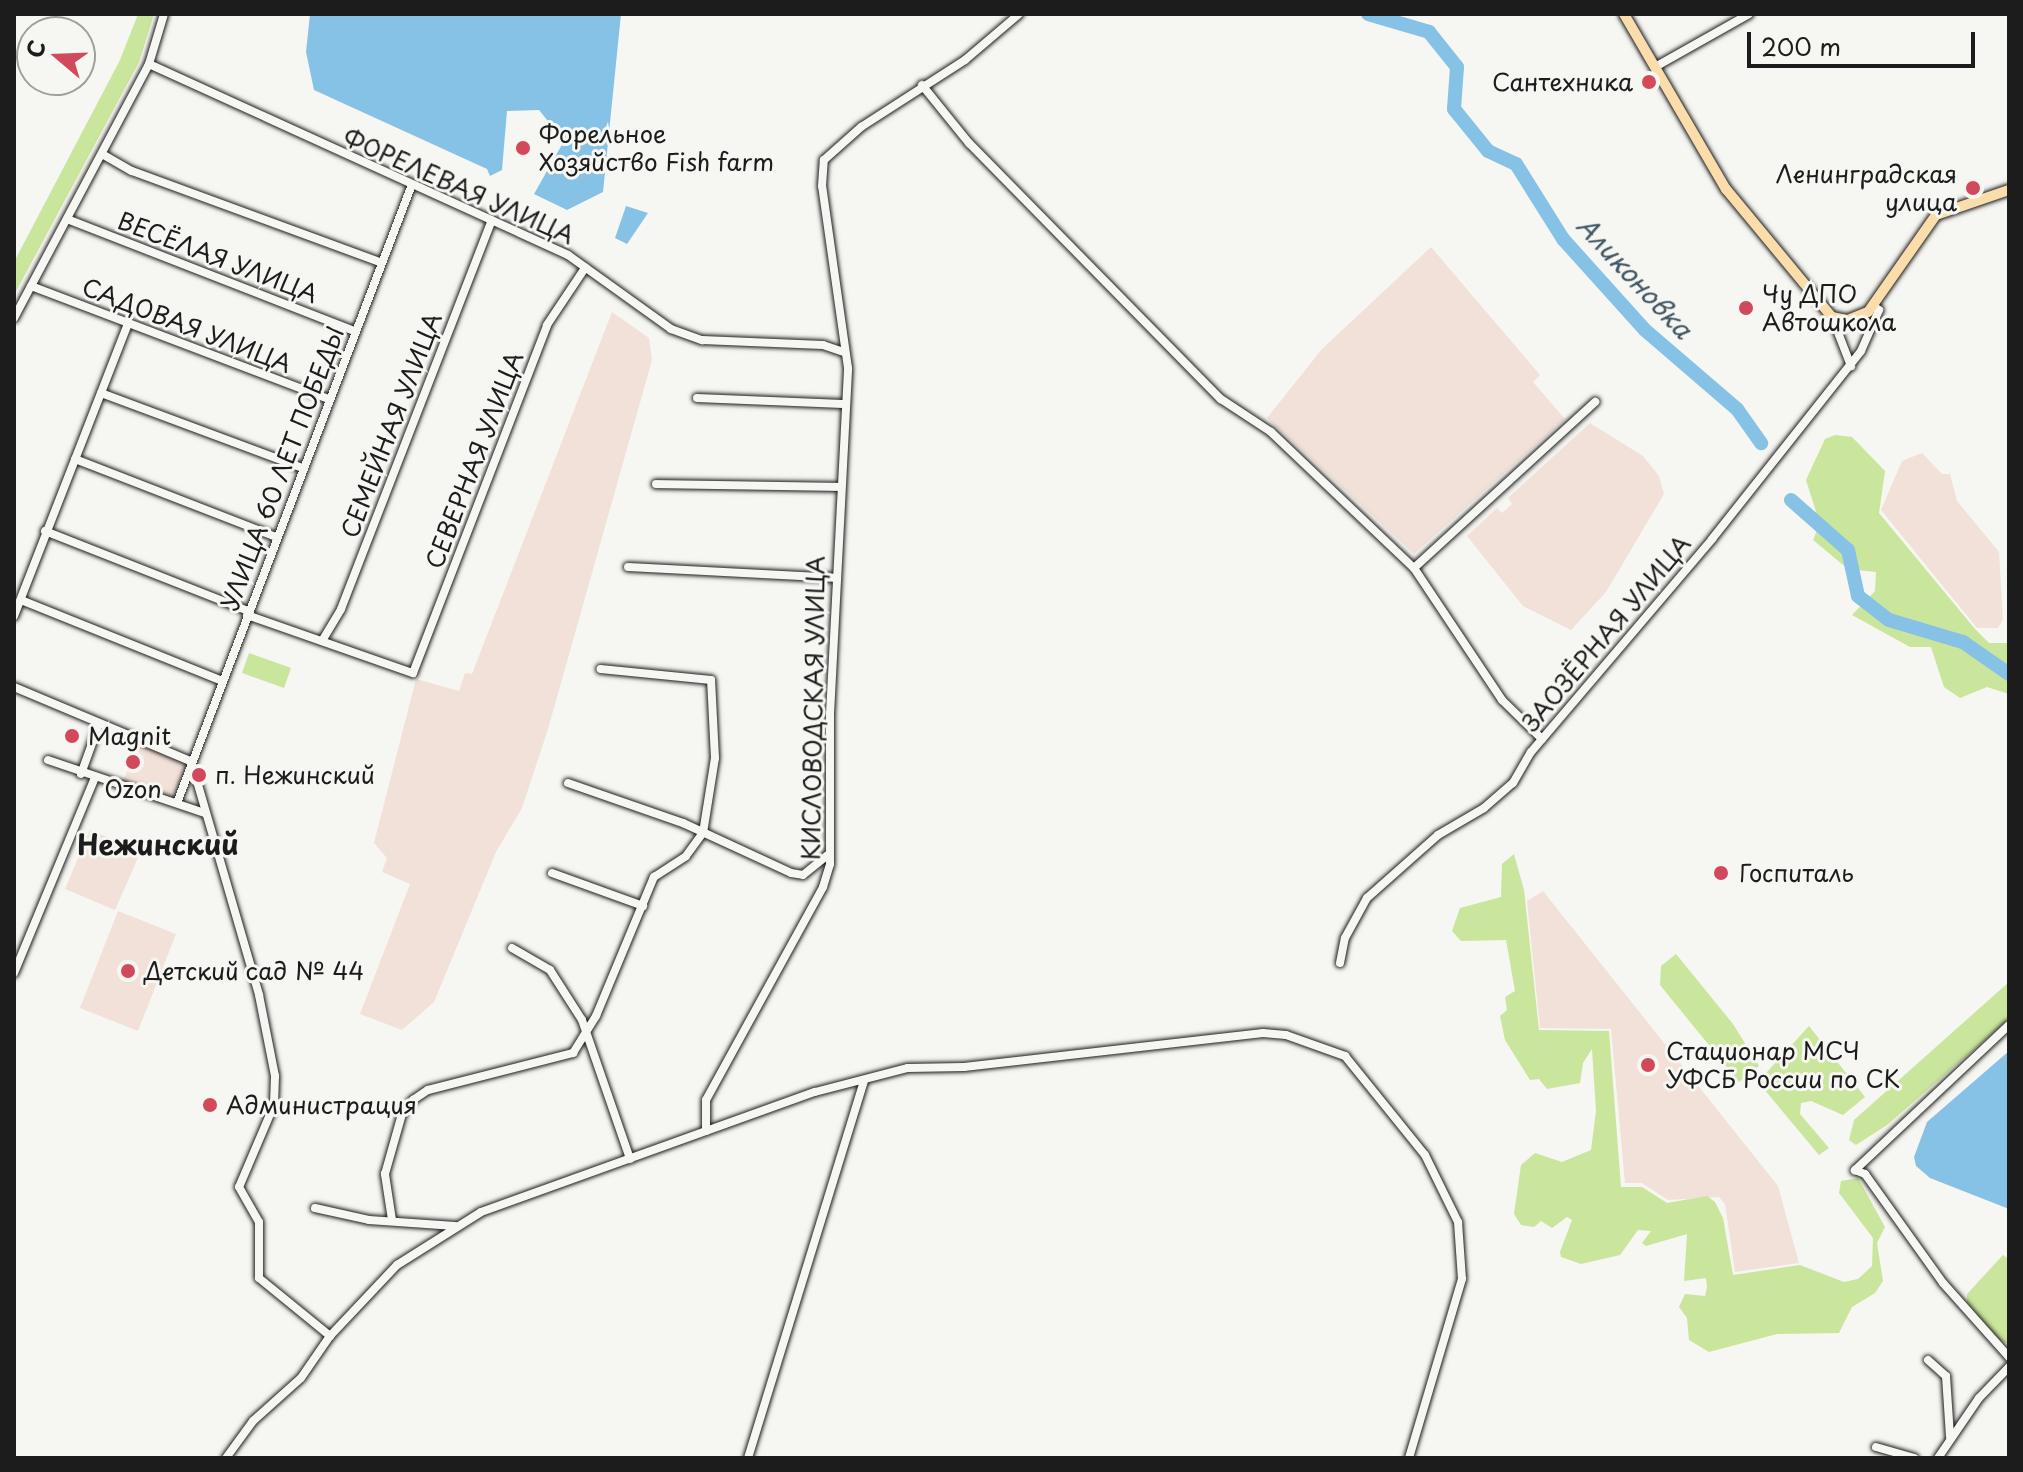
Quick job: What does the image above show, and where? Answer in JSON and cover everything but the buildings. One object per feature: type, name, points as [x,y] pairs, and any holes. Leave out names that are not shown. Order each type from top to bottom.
[{"type":"main road","points":[[1624,14],[1740,209],[1832,317],[1858,318],[1873,306],[1936,215],[2009,190]]},
{"type":"street","points":[[14,318],[149,64],[164,14]]},
{"type":"street","points":[[1019,14],[965,60],[922,85],[969,143],[1221,399],[1271,432],[1414,568],[1502,700],[1542,739]]},
{"type":"street","points":[[1655,67],[1749,14]]},
{"type":"street","name":"ФОРЕЛЕВАЯ УЛИЦА","points":[[149,64],[411,187],[492,220],[585,268],[671,329],[702,340],[823,345],[843,352]]},
{"type":"street","name":"КИСЛОВОДСКАЯ УЛИЦА","points":[[706,1131],[706,1100],[823,887],[828,855],[835,578],[843,404],[848,368],[843,352],[842,308],[822,186],[824,160],[922,85]]},
{"type":"street","points":[[102,154],[132,171],[382,263]]},
{"type":"street","name":"УЛИЦА 60 ЛЕТ ПОБЕДЫ","points":[[177,803],[411,187]]},
{"type":"street","name":"ВЕСЁЛАЯ УЛИЦА","points":[[67,219],[355,331]]},
{"type":"street","name":"СЕМЕЙНАЯ УЛИЦА","points":[[322,641],[341,609],[492,220]]},
{"type":"street","name":"СЕВЕРНАЯ УЛИЦА","points":[[322,641],[413,673],[547,325],[585,268]]},
{"type":"street","name":"САДОВАЯ УЛИЦА","points":[[31,286],[127,326],[329,399]]},
{"type":"street","name":"ЗАОЗЁРНАЯ УЛИЦА","points":[[1340,963],[1345,938],[1367,898],[1438,835],[1484,808],[1513,783],[1542,739],[1687,570],[1851,366],[1879,310],[1873,306]]},
{"type":"street","points":[[1832,317],[1851,366]]},
{"type":"street","points":[[14,616],[127,326]]},
{"type":"street","points":[[101,393],[303,468]]},
{"type":"street","points":[[697,398],[843,404]]},
{"type":"street","points":[[1414,568],[1595,402]]},
{"type":"street","points":[[75,459],[276,537]]},
{"type":"street","points":[[656,484],[840,487]]},
{"type":"street","points":[[45,531],[322,641]]},
{"type":"street","points":[[628,567],[835,578]]},
{"type":"street","points":[[21,600],[222,681]]},
{"type":"street","points":[[392,1220],[385,1174],[402,1114],[413,1100],[428,1090],[522,1063],[562,1058],[588,1033],[654,877],[686,856],[703,833],[715,758],[711,680],[601,669]]},
{"type":"street","points":[[14,687],[98,727],[192,763],[259,995],[275,1076],[274,1105],[239,1187],[259,1222],[259,1278],[330,1336]]},
{"type":"street","points":[[81,774],[98,727]]},
{"type":"street","points":[[48,760],[94,780],[205,813]]},
{"type":"street","points":[[14,973],[94,780]]},
{"type":"street","points":[[568,783],[703,833],[791,873],[803,875],[828,855]]},
{"type":"street","points":[[552,873],[643,906]]},
{"type":"street","points":[[512,948],[550,970],[588,1033],[630,1159]]},
{"type":"street","points":[[2009,1025],[1855,1170],[1865,1174],[1943,1283],[2009,1357]]},
{"type":"street","points":[[226,1458],[253,1421],[301,1378],[330,1336],[397,1265],[481,1212],[815,1092],[864,1082],[908,1068],[964,1067],[1263,1033],[1304,1039],[1345,1056],[1425,1155],[1446,1189],[1463,1250],[1462,1279],[1409,1458]]},
{"type":"street","points":[[748,1458],[864,1082]]},
{"type":"street","points":[[315,1208],[456,1226]]},
{"type":"street","points":[[1928,1360],[1946,1376],[1950,1438]]},
{"type":"street","points":[[1938,1458],[1950,1438],[2009,1367]]},
{"type":"street","points":[[1876,1447],[1914,1458]]},
{"type":"shaded area","points":[[1431,247],[1540,375],[1533,382],[1565,419],[1414,554],[1267,418],[1322,349]]},
{"type":"shaded area","points":[[612,312],[649,338],[652,360],[548,729],[522,808],[496,852],[434,1002],[402,1030],[360,1014],[410,884],[382,872],[387,858],[374,843],[416,679],[459,691],[465,673],[472,674]]},
{"type":"shaded area","points":[[1590,423],[1643,456],[1659,476],[1664,494],[1606,592],[1571,630],[1523,606],[1467,536],[1497,508],[1502,513],[1512,504],[1508,498]]},
{"type":"shaded area","points":[[1922,453],[1942,474],[1950,474],[1957,501],[1999,552],[2003,619],[1998,628],[1977,628],[1881,510],[1902,461]]},
{"type":"shaded area","points":[[136,746],[183,756],[192,764],[177,803],[121,788]]},
{"type":"shaded area","points":[[90,830],[141,851],[115,910],[65,889]]},
{"type":"shaded area","name":"Стационар МСЧ УФСБ России по СК","points":[[1543,891],[1778,1186],[1799,1263],[1735,1272],[1725,1204],[1719,1197],[1668,1200],[1642,1183],[1625,1183],[1611,1029],[1540,1028],[1527,901]]},
{"type":"shaded area","name":"Детский сад № 44","points":[[118,911],[176,934],[138,1031],[80,1008]]},
{"type":"green space","points":[[138,14],[154,14],[139,62],[14,295],[14,262],[120,60]]},
{"type":"green space","points":[[1835,435],[1852,437],[1885,471],[1879,513],[1975,629],[1989,643],[2009,643],[2009,694],[1987,687],[1960,698],[1944,687],[1931,647],[1910,647],[1852,615],[1875,591],[1876,572],[1848,569],[1813,540],[1820,524],[1806,480],[1825,439]]},
{"type":"green space","points":[[249,653],[291,668],[284,688],[242,673]]},
{"type":"green space","points":[[1514,854],[1524,890],[1539,1030],[1609,1031],[1621,1187],[1642,1187],[1667,1203],[1707,1196],[1715,1202],[1723,1218],[1733,1275],[1800,1265],[1844,1282],[1858,1279],[1872,1266],[1873,1238],[1839,1193],[1841,1181],[1858,1178],[1885,1227],[1877,1243],[1883,1281],[1875,1293],[1852,1307],[1839,1333],[1777,1334],[1709,1352],[1689,1340],[1687,1318],[1679,1307],[1685,1294],[1705,1296],[1707,1287],[1706,1278],[1684,1281],[1687,1234],[1646,1246],[1642,1243],[1651,1231],[1638,1230],[1620,1255],[1581,1264],[1561,1257],[1572,1220],[1567,1217],[1552,1228],[1541,1221],[1534,1227],[1521,1225],[1514,1214],[1521,1165],[1535,1153],[1562,1162],[1591,1150],[1596,1111],[1592,1049],[1583,1063],[1580,1083],[1547,1089],[1539,1079],[1530,1080],[1505,1040],[1500,1016],[1507,1010],[1505,997],[1515,991],[1506,940],[1461,941],[1452,931],[1460,908],[1501,897],[1502,864]]},
{"type":"green space","points":[[1676,954],[1733,1024],[1759,1066],[1739,1082],[1660,985],[1661,966]]},
{"type":"green space","points":[[2009,982],[2009,1019],[1887,1125],[1856,1145],[1849,1140],[1854,1120]]},
{"type":"green space","points":[[1809,1026],[1865,1097],[1843,1115],[1811,1101],[1801,1103],[1800,1114],[1829,1148],[1819,1155],[1758,1082]]},
{"type":"green space","points":[[2003,1255],[2009,1259],[2009,1344],[1998,1340],[1967,1302],[1967,1294]]},
{"type":"water","points":[[310,14],[621,14],[603,192],[567,210],[534,194],[564,141],[539,110],[507,111],[502,170],[490,176],[487,169],[314,90],[306,52]]},
{"type":"water","points":[[626,206],[648,213],[627,244],[615,238]]},
{"type":"water","points":[[2009,1051],[2009,1209],[1930,1178],[1916,1166],[1914,1157],[1927,1122]]},
{"type":"waterway","name":"Аликоновка","points":[[1368,14],[1429,32],[1457,67],[1454,109],[1488,151],[1516,164],[1563,239],[1645,330],[1737,409],[1761,443]]},
{"type":"waterway","name":"Аликоновка","points":[[1791,500],[1848,550],[1858,596],[1889,620],[1963,642],[2009,674]]},
{"type":"place","name":"Сантехника","points":[[1649,82]]},
{"type":"place","name":"Форельное Хозяйство Fish farm","points":[[523,148]]},
{"type":"place","name":"Ленинградская улица","points":[[1973,188]]},
{"type":"place","name":"Чу ДПО Автошкола","points":[[1746,308]]},
{"type":"place","name":"Magnit","points":[[72,736]]},
{"type":"place","name":"Ozon","points":[[133,762]]},
{"type":"place","name":"п. Нежинский","points":[[199,775]]},
{"type":"place","name":"Госпиталь","points":[[1721,873]]},
{"type":"place","name":"Детский сад № 44","points":[[128,971]]},
{"type":"place","name":"Стационар МСЧ УФСБ России по СК","points":[[1648,1065]]},
{"type":"place","name":"Администрация","points":[[210,1105]]},
{"type":"district","name":"Нежинский","points":[[158,844]]}]
